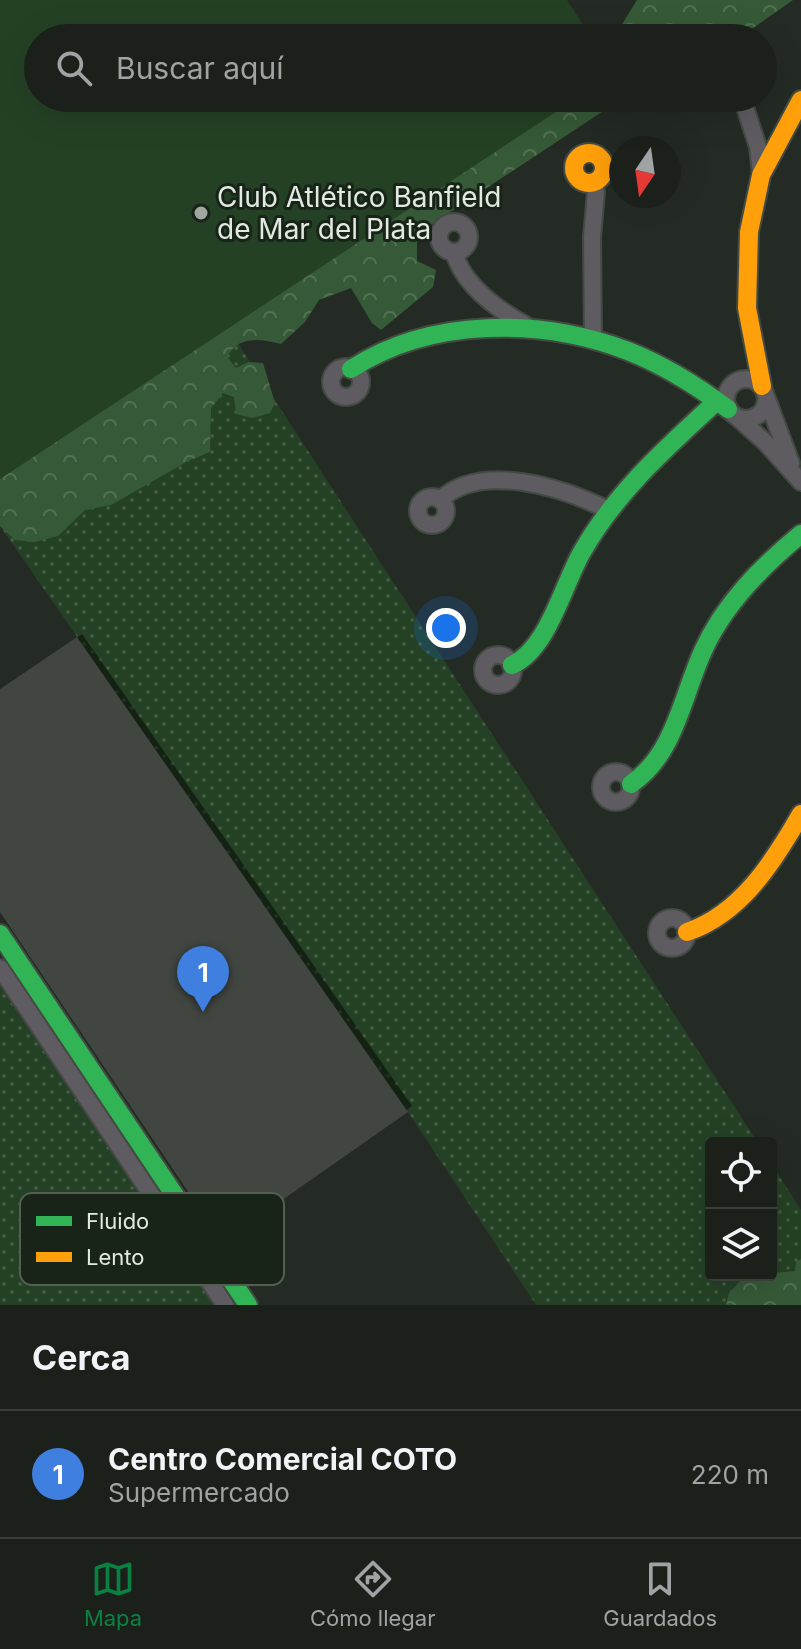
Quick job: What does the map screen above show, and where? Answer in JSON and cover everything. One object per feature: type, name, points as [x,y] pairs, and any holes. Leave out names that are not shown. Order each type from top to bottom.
[{"type":"street","points":[[798,478],[764,392],[747,308],[747,258],[761,175],[801,100]]},
{"type":"street","points":[[747,112],[758,147],[761,175]]},
{"type":"street","points":[[592,183],[596,192],[591,270],[593,338]]},
{"type":"street","points":[[454,252],[463,273],[477,289],[505,313],[529,327]]},
{"type":"street","points":[[351,369],[385,350],[430,336],[492,326],[529,327],[593,338],[638,354],[701,389],[727,409],[798,478]]},
{"type":"street","points":[[727,409],[725,397],[748,361],[752,339]]},
{"type":"street","points":[[512,665],[523,660],[536,643],[573,568],[608,510],[659,453],[727,409],[756,417],[764,409],[764,392],[752,379],[718,390],[701,389]]},
{"type":"street","points":[[440,500],[448,492],[466,485],[522,481],[572,494],[608,510]]},
{"type":"street","points":[[631,784],[646,774],[664,747],[697,662],[723,615],[756,573],[801,534]]},
{"type":"street","points":[[687,932],[708,924],[738,899],[772,861],[801,814]]},
{"type":"street","points":[[0,934],[158,1193]]},
{"type":"street","points":[[0,968],[166,1193]]},
{"type":"street","points":[[213,1285],[225,1305]]},
{"type":"street","points":[[233,1285],[248,1305]]},
{"type":"green space","name":"Club Atlético Banfield de Mar del Plata","points":[[0,0],[567,0],[583,24],[24,24],[24,112],[556,112],[0,479]]},
{"type":"green space","points":[[637,0],[793,0],[759,24],[622,24]]},
{"type":"green space","points":[[494,112],[602,112],[417,234],[417,261],[436,270],[433,287],[381,330],[372,323],[351,288],[319,300],[305,322],[281,344],[251,340],[238,345],[227,357],[236,368],[249,362],[263,363],[275,403],[270,413],[252,418],[236,414],[234,397],[223,393],[211,408],[210,452],[188,461],[111,505],[85,510],[58,536],[34,542],[15,540],[0,526],[0,436]]},
{"type":"green space","points":[[228,328],[754,1137],[705,1137],[705,1281],[777,1281],[777,1172],[801,1210],[801,1305],[536,1305],[408,1112],[0,526],[0,479]]},
{"type":"green space","points":[[0,986],[139,1193],[20,1193],[20,1285],[201,1285],[214,1305],[0,1305]]},
{"type":"green space","points":[[801,1259],[801,1305],[726,1305],[729,1293],[740,1281],[777,1281],[777,1272],[795,1271],[796,1262]]},
{"type":"building","points":[[77,637],[408,1112],[284,1199],[284,1193],[189,1193],[0,912],[0,689]]},
{"type":"traffic: fast","points":[[351,369],[382,352],[416,340],[451,332],[523,328],[594,340],[628,351],[680,377],[728,409]]},
{"type":"traffic: fast","points":[[512,665],[525,657],[545,631],[582,552],[610,510],[644,471],[717,401]]},
{"type":"traffic: fast","points":[[631,784],[646,772],[668,741],[703,651],[722,617],[758,573],[801,534]]},
{"type":"traffic: fast","points":[[0,934],[173,1193]]},
{"type":"traffic: fast","points":[[235,1285],[248,1305]]},
{"type":"traffic: slow","points":[[762,386],[747,308],[749,232],[761,175],[801,100]]},
{"type":"traffic: slow","points":[[589,153],[595,154],[603,162],[604,168],[603,174],[595,182],[589,183],[583,182],[575,174],[574,168],[575,162],[583,154],[589,153]]},
{"type":"traffic: slow","points":[[687,932],[724,913],[740,899],[767,867],[801,814]]},
{"type":"place","name":"Club Atlético Banfield de Mar del Plata","points":[[201,213]]},
{"type":"place","name":"Centro Comercial COTO","points":[[203,1012]]}]
